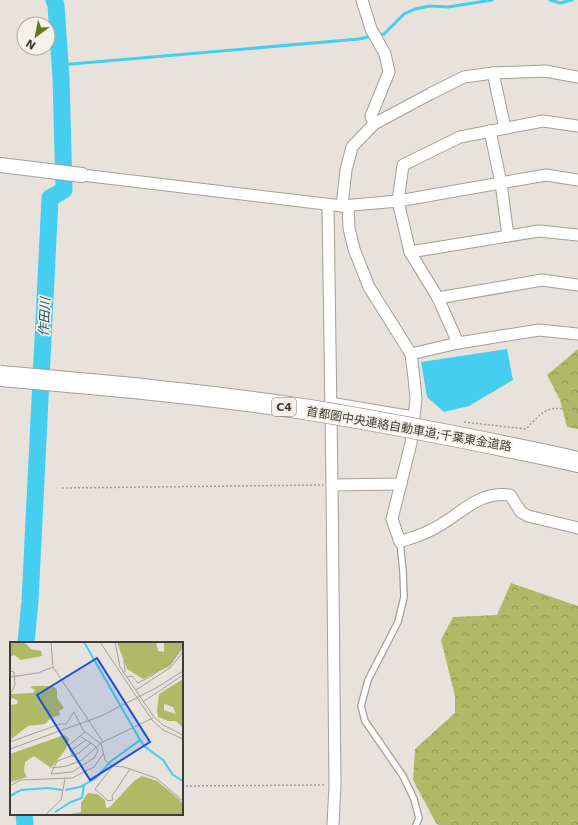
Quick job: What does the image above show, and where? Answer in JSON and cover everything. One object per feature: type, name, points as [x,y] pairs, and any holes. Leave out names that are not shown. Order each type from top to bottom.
[{"type":"highway","name":"首都圏中央連絡自動車道;千葉東金道路","points":[[0,376],[120,387],[310,410],[486,442],[572,460]]},
{"type":"street","points":[[362,0],[371,28],[385,54],[389,72],[372,116],[374,124]]},
{"type":"street","points":[[578,77],[545,71],[493,73],[464,78],[430,94],[374,124],[352,147],[346,170],[345,206],[354,249],[369,287],[411,354],[416,390],[411,443],[392,519],[400,542],[430,531],[479,499],[500,494],[510,494],[521,512],[528,516],[578,528]]},
{"type":"street","points":[[493,73],[505,128]]},
{"type":"street","points":[[458,343],[438,298],[410,252],[398,201],[403,165],[460,136],[543,121],[578,126]]},
{"type":"street","points":[[490,131],[501,183],[508,236]]},
{"type":"street","points":[[0,165],[345,206],[398,201],[546,175],[578,180]]},
{"type":"street","points":[[328,205],[335,785],[333,825]]},
{"type":"street","points":[[410,252],[539,231],[578,235]]},
{"type":"street","points":[[438,298],[542,280],[578,286]]},
{"type":"street","points":[[411,354],[458,343],[539,330],[578,334]]},
{"type":"street","points":[[330,403],[413,417]]},
{"type":"street","points":[[332,485],[401,484]]},
{"type":"lane","points":[[400,542],[404,597],[398,622],[368,680],[362,706],[365,721],[403,776],[414,799],[419,818],[416,825]]},
{"type":"path","points":[[458,422],[526,429],[543,412],[549,409],[561,408],[578,412]]},
{"type":"path","points":[[62,488],[332,485]]},
{"type":"path","points":[[183,786],[335,785]]},
{"type":"green space","points":[[578,349],[578,429],[567,427],[560,400],[547,375]]},
{"type":"green space","points":[[511,583],[578,606],[578,825],[439,825],[436,823],[413,780],[415,749],[455,713],[455,696],[441,640],[453,617],[497,615]]},
{"type":"water","points":[[507,349],[513,380],[469,406],[444,412],[427,397],[421,362]]},
{"type":"waterway","name":"作田川","points":[[26,642],[30,601],[50,198],[64,190],[61,78],[56,5],[54,0]]},
{"type":"waterway","points":[[378,35],[384,34],[404,14],[415,9],[430,6],[448,7],[492,0]]},
{"type":"waterway","points":[[550,0],[560,3],[572,0]]},
{"type":"waterway","points":[[60,65],[359,39],[373,36]]},
{"type":"waterway","name":"作田川","points":[[24,815],[25,825]]}]
